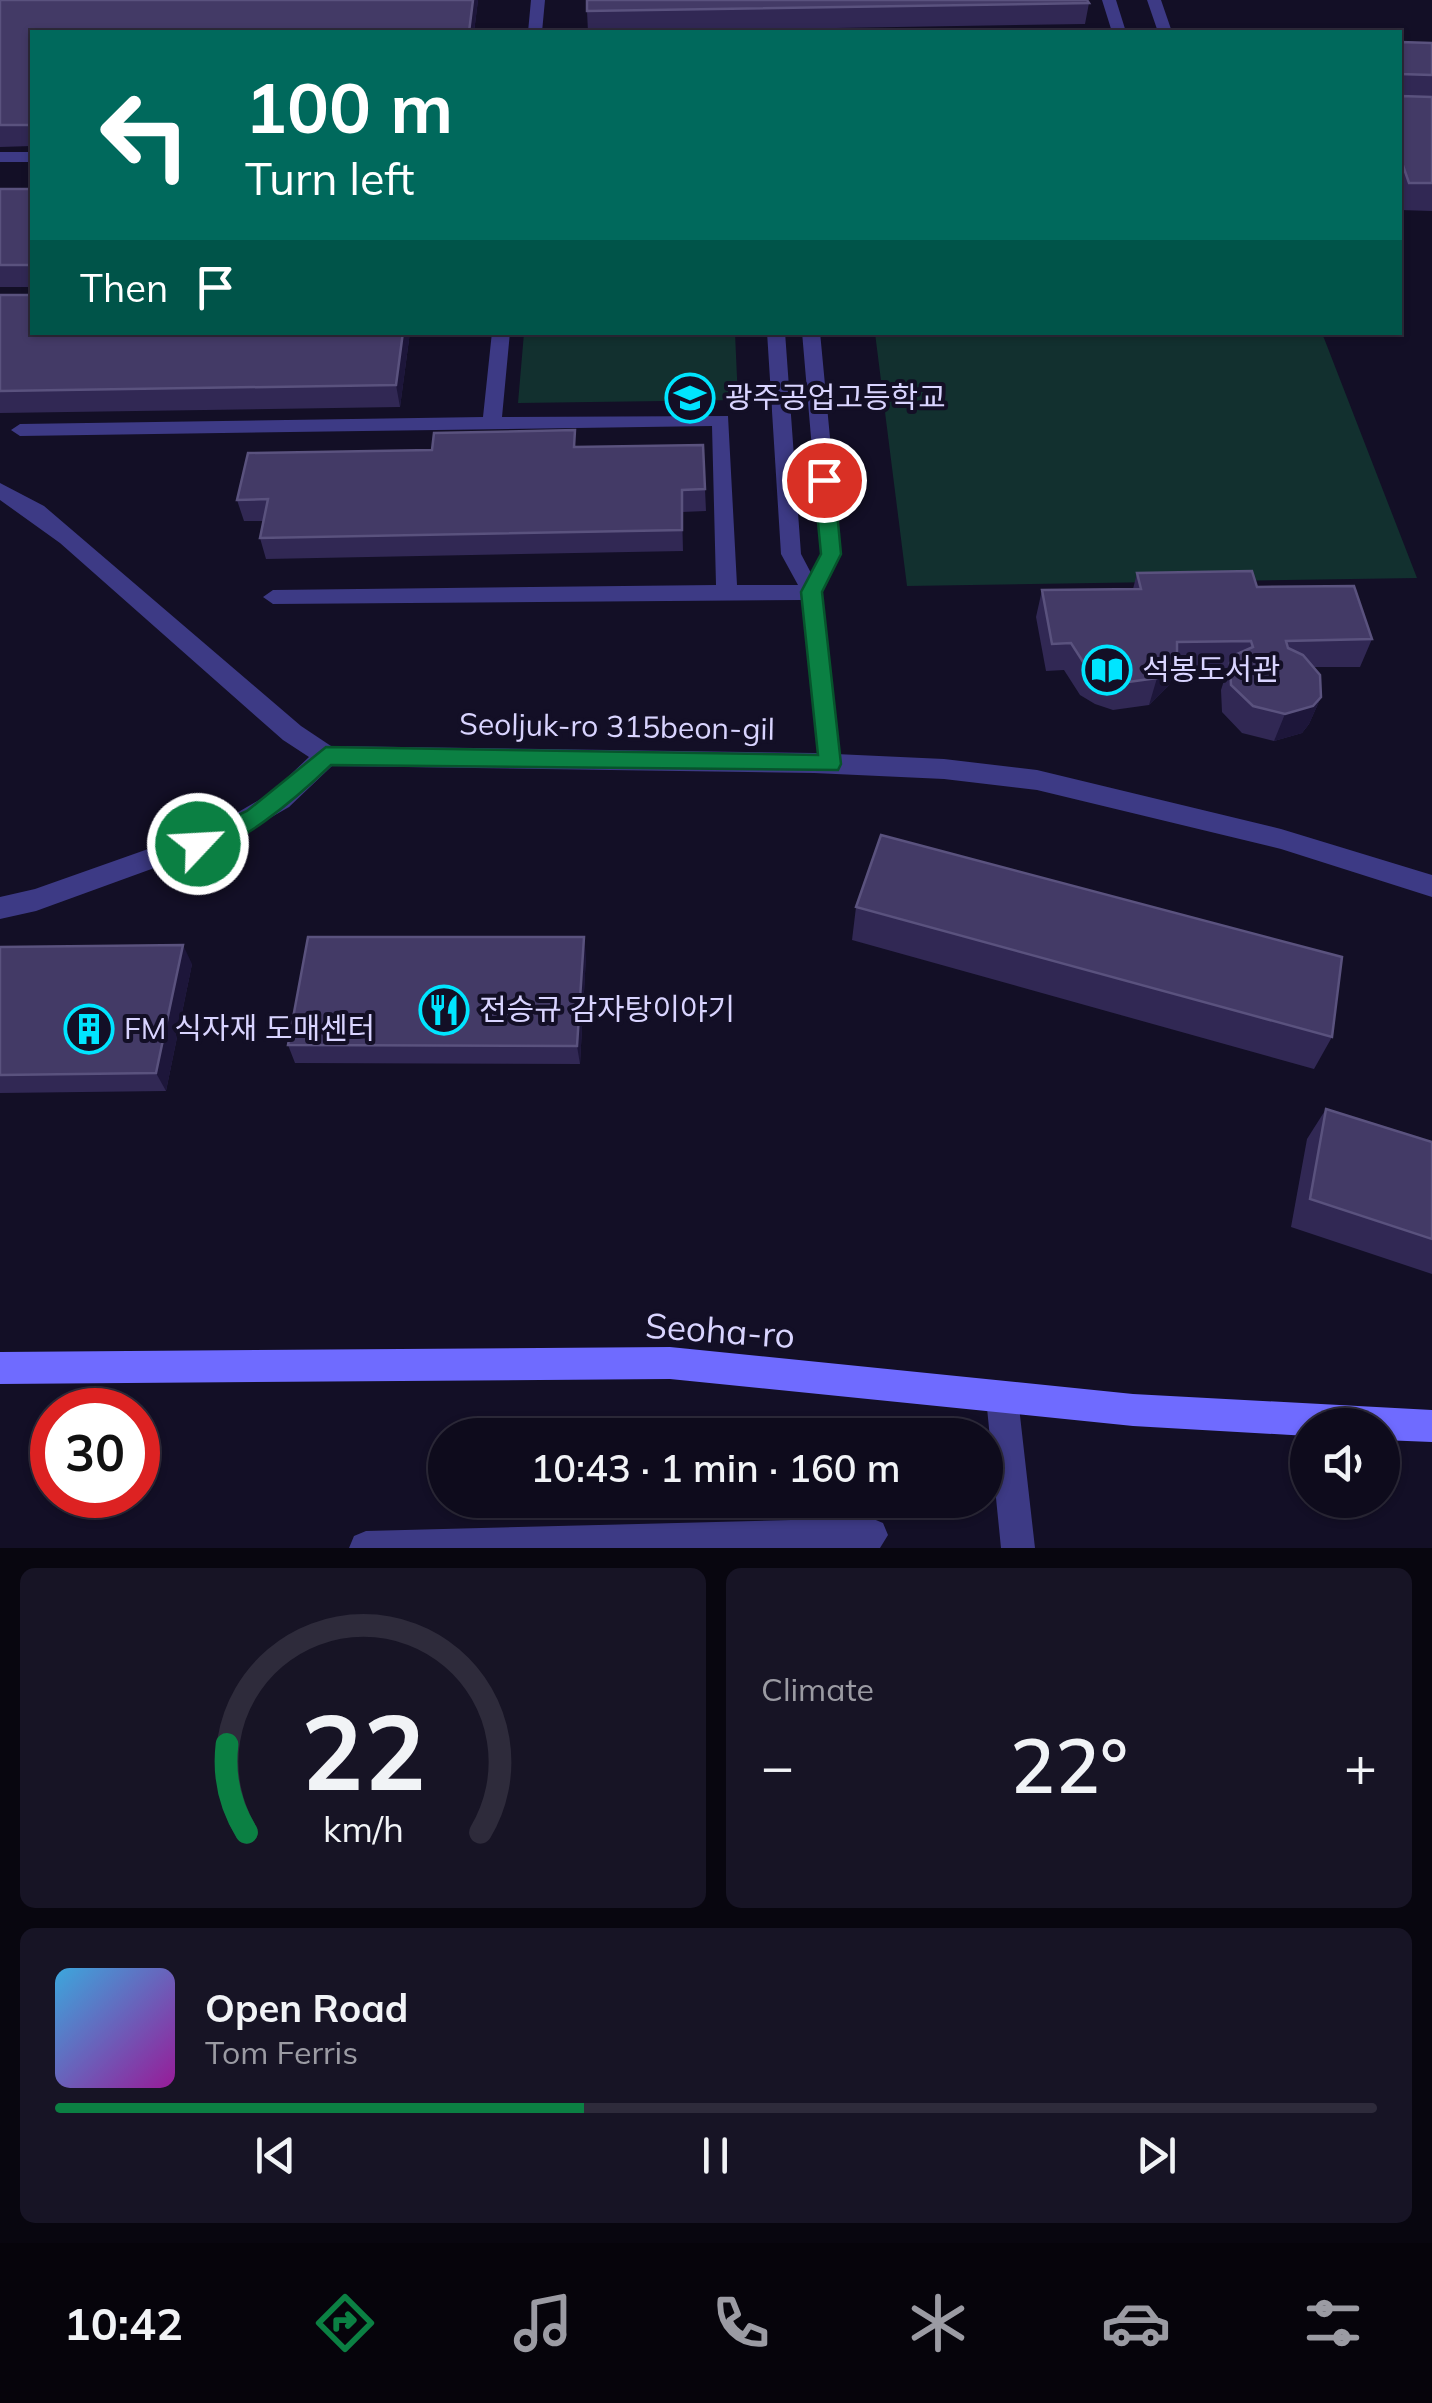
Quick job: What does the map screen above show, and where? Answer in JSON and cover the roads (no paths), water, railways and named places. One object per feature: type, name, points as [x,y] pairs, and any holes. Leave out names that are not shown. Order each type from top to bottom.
[{"type":"main road","name":"Seoha-ro","points":[[0,1368],[670,1364],[1151,1412],[1432,1426]]},
{"type":"street","points":[[0,490],[36,511],[68,537],[292,733],[326,756],[280,800],[225,832],[36,900],[0,908]]},
{"type":"street","name":"Seoljuk-ro 315beon-gil","points":[[326,756],[944,769],[1037,780],[1281,839],[1432,886]]},
{"type":"street","points":[[1002,1398],[1018,1548]]},
{"type":"street","points":[[366,1548],[871,1536]]},
{"type":"lane","points":[[534,30],[538,0]]},
{"type":"lane","points":[[1109,0],[1119,30]]},
{"type":"lane","points":[[1154,0],[1165,30]]},
{"type":"lane","points":[[0,157],[30,156]]},
{"type":"lane","points":[[492,423],[501,335]]},
{"type":"lane","points":[[776,335],[791,554],[812,592],[830,764]]},
{"type":"lane","points":[[811,335],[831,554],[812,592]]},
{"type":"lane","points":[[20,430],[721,420],[727,593]]},
{"type":"lane","points":[[273,597],[812,592]]},
{"type":"place","name":"광주공업고등학교","points":[[690,398]]},
{"type":"place","name":"석봉도서관","points":[[1107,670]]},
{"type":"place","name":"전승규 감자탕이야기","points":[[444,1010]]},
{"type":"place","name":"FM 식자재 도매센터","points":[[89,1029]]}]
